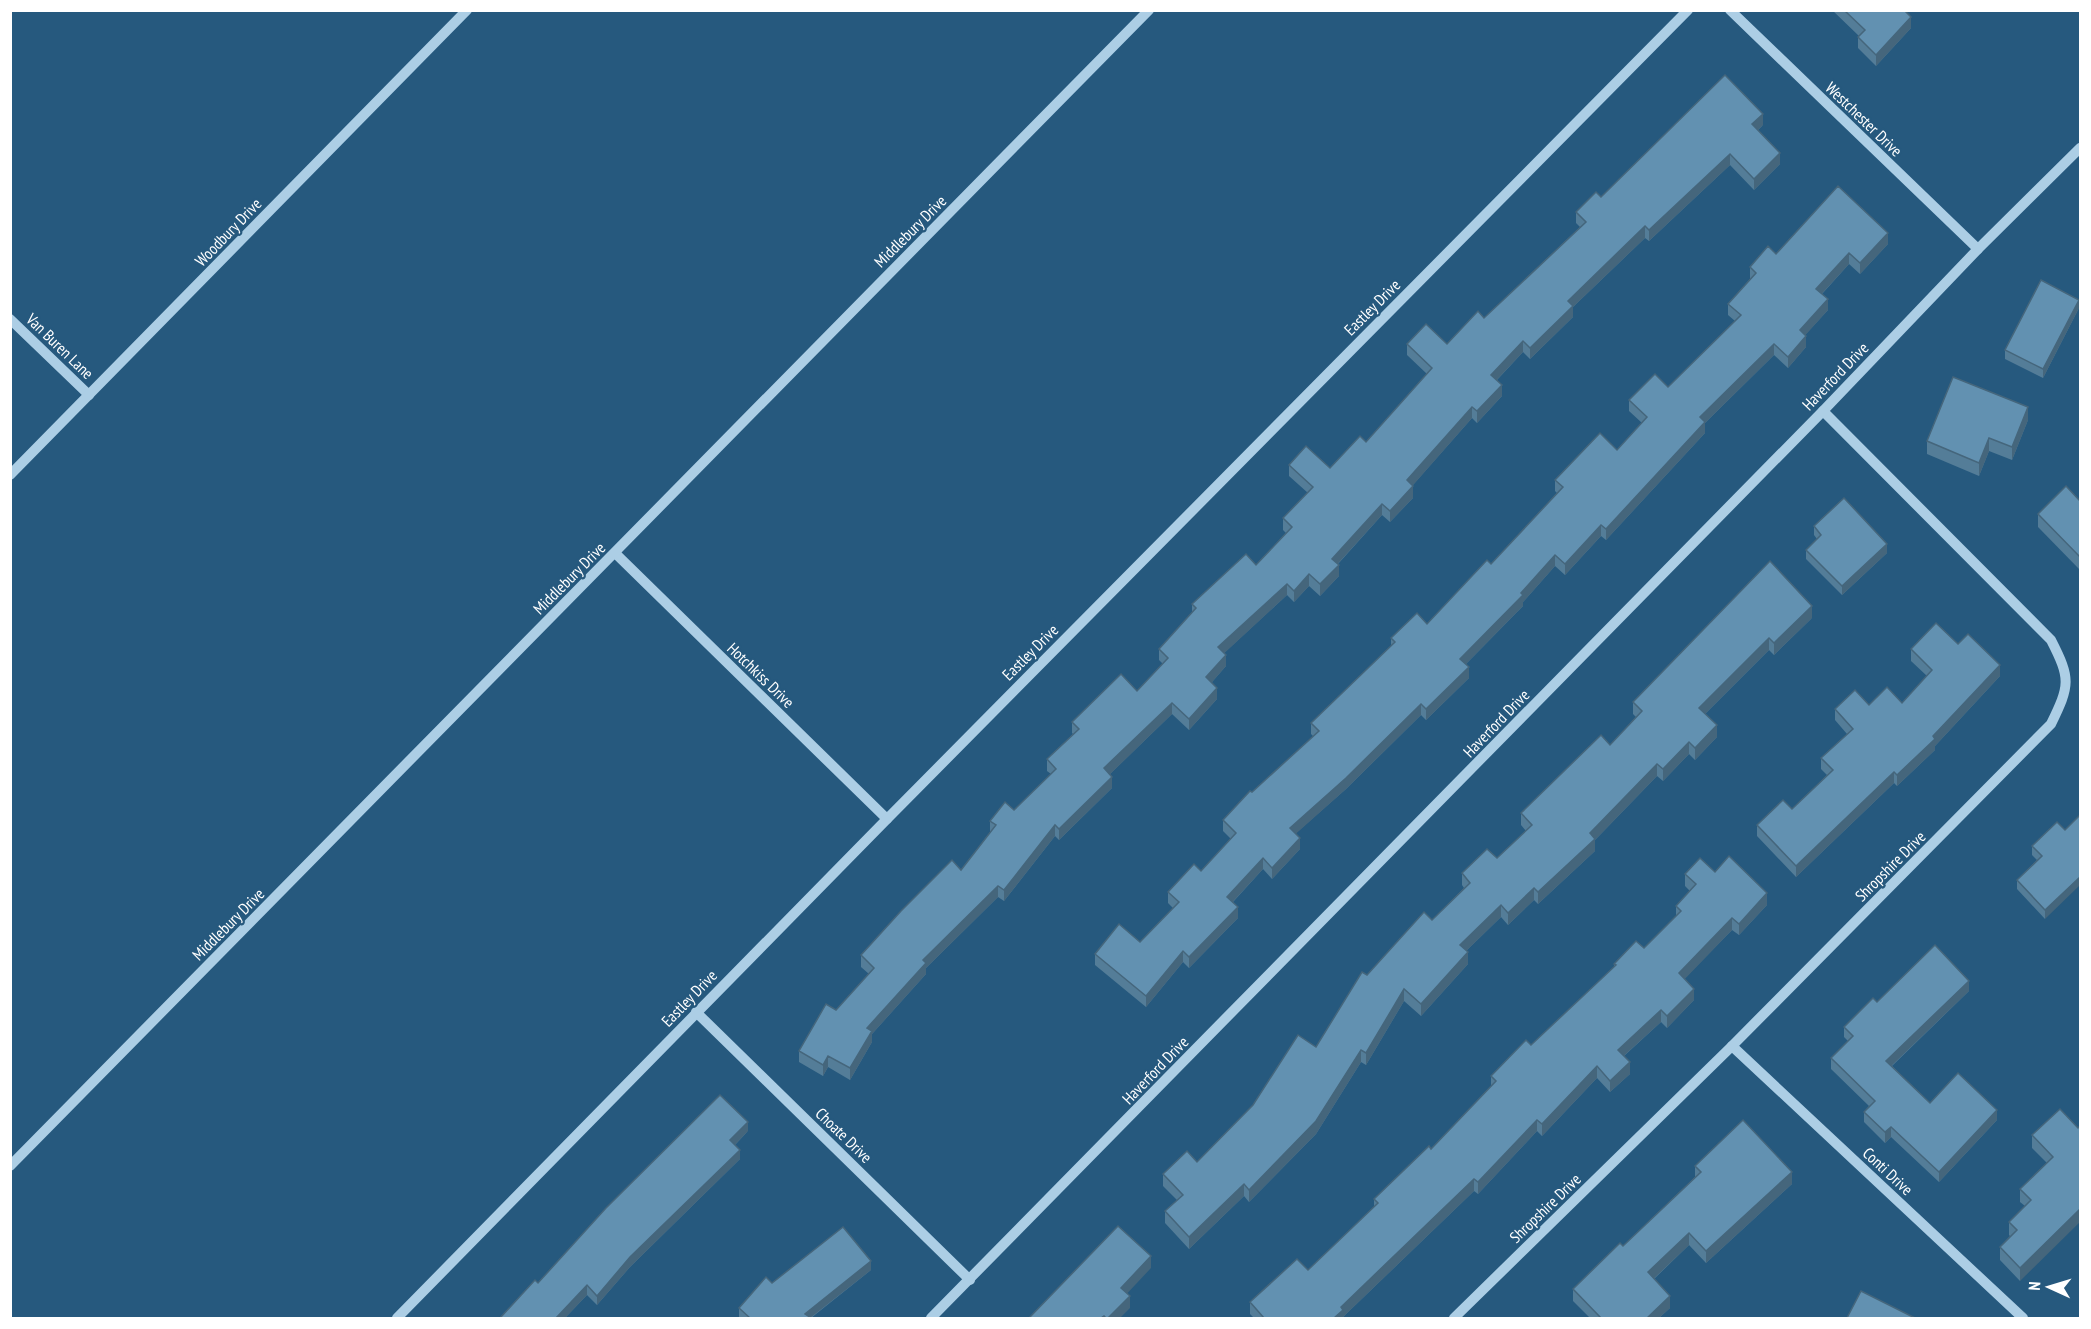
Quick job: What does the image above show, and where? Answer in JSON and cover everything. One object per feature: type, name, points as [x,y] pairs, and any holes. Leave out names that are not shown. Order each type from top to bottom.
[{"type":"street","name":"Woodbury Drive","points":[[10,475],[466,10]]},
{"type":"street","name":"Middlebury Drive","points":[[10,1166],[1149,10]]},
{"type":"street","name":"Eastley Drive","points":[[397,1318],[696,1012],[1688,10]]},
{"type":"street","name":"Westchester Drive","points":[[1731,10],[1978,249]]},
{"type":"street","name":"Haverford Drive","points":[[931,1318],[1822,411],[1978,249],[2080,148]]},
{"type":"street","name":"Van Buren Lane","points":[[10,319],[89,395]]},
{"type":"street","name":"Shropshire Drive","points":[[1454,1318],[1732,1046],[2051,724],[2067,691],[2064,665],[2050,640],[1822,411]]},
{"type":"street","name":"Hotchkiss Drive","points":[[615,553],[887,819]]},
{"type":"street","name":"Choate Drive","points":[[696,1012],[970,1280]]},
{"type":"street","name":"Conti Drive","points":[[1732,1046],[2023,1318]]},
{"type":"building","points":[[1844,10],[1904,10],[1911,17],[1876,55],[1858,37],[1865,30]]},
{"type":"building","points":[[1725,75],[1763,114],[1752,124],[1780,153],[1754,179],[1730,154],[1649,230],[1645,226],[1568,301],[1573,306],[1530,348],[1523,341],[1491,375],[1502,385],[1477,411],[1472,407],[1407,480],[1413,486],[1390,511],[1382,504],[1332,559],[1339,565],[1320,584],[1309,574],[1294,591],[1287,584],[1218,647],[1226,655],[1206,677],[1217,688],[1189,719],[1172,703],[1104,768],[1112,777],[1059,829],[1055,825],[1004,890],[998,886],[923,960],[926,963],[867,1028],[872,1031],[850,1068],[828,1056],[823,1065],[799,1051],[826,1004],[836,1010],[874,968],[861,955],[901,911],[952,860],[961,870],[996,825],[990,821],[1005,802],[1014,810],[1056,769],[1047,759],[1079,729],[1072,722],[1121,674],[1137,691],[1168,658],[1159,649],[1196,608],[1192,604],[1246,554],[1256,565],[1292,527],[1283,518],[1313,487],[1289,465],[1306,446],[1330,468],[1360,436],[1366,442],[1432,368],[1407,344],[1426,324],[1447,344],[1478,311],[1484,318],[1586,222],[1576,212],[1596,192],[1601,197]]},
{"type":"building","points":[[1838,186],[1888,233],[1860,263],[1849,253],[1816,289],[1828,299],[1800,330],[1806,336],[1788,357],[1774,344],[1700,417],[1705,422],[1606,529],[1601,525],[1565,564],[1555,555],[1521,593],[1523,595],[1460,659],[1469,667],[1426,709],[1421,704],[1346,778],[1290,828],[1300,838],[1272,868],[1263,858],[1227,897],[1238,907],[1189,957],[1183,951],[1146,996],[1095,954],[1119,924],[1140,942],[1179,902],[1168,892],[1194,864],[1201,871],[1236,833],[1223,820],[1250,791],[1252,792],[1319,731],[1311,723],[1395,642],[1391,638],[1417,613],[1427,624],[1487,560],[1491,564],[1563,487],[1555,480],[1600,433],[1617,450],[1647,417],[1629,400],[1655,374],[1668,387],[1741,315],[1728,304],[1756,273],[1750,267],[1768,246],[1776,254]]},
{"type":"building","points":[[2041,280],[2079,300],[2043,369],[2005,350]]},
{"type":"building","points":[[1953,377],[2028,407],[2012,447],[1989,438],[1979,463],[1927,441]]},
{"type":"building","points":[[2066,486],[2080,501],[2080,557],[2038,514]]},
{"type":"building","points":[[1844,498],[1887,544],[1842,586],[1806,550],[1821,535],[1814,526]]},
{"type":"building","points":[[1770,561],[1812,606],[1774,643],[1769,638],[1699,708],[1717,725],[1695,748],[1689,742],[1663,769],[1657,764],[1590,833],[1595,839],[1538,892],[1534,888],[1508,913],[1501,905],[1460,945],[1468,952],[1421,1004],[1404,989],[1366,1053],[1361,1050],[1316,1121],[1249,1190],[1244,1184],[1189,1237],[1165,1211],[1183,1195],[1163,1174],[1187,1151],[1197,1162],[1253,1105],[1298,1035],[1316,1047],[1362,972],[1367,975],[1424,912],[1432,920],[1470,883],[1462,873],[1487,849],[1497,858],[1532,825],[1521,813],[1601,735],[1610,745],[1642,711],[1633,702]]},
{"type":"building","points":[[1936,623],[1958,644],[1968,634],[2000,665],[1933,736],[1935,739],[1897,775],[1894,772],[1796,866],[1757,825],[1783,800],[1792,809],[1833,770],[1821,758],[1853,729],[1835,709],[1855,690],[1869,705],[1887,687],[1902,703],[1932,670],[1911,649]]},
{"type":"building","points":[[2080,815],[2080,877],[2045,910],[2017,880],[2042,856],[2032,846],[2057,822],[2065,830]]},
{"type":"building","points":[[1729,856],[1767,893],[1739,924],[1732,918],[1679,973],[1694,989],[1667,1016],[1661,1010],[1618,1050],[1630,1062],[1610,1081],[1597,1066],[1542,1124],[1537,1120],[1478,1182],[1474,1179],[1341,1307],[1343,1310],[1334,1318],[1264,1318],[1250,1302],[1297,1259],[1308,1270],[1378,1203],[1374,1199],[1429,1146],[1431,1149],[1496,1081],[1491,1076],[1526,1040],[1531,1045],[1616,965],[1614,964],[1636,941],[1644,948],[1681,911],[1676,906],[1696,884],[1685,874],[1700,858],[1715,872]]},
{"type":"building","points":[[1935,945],[1969,981],[1886,1061],[1930,1103],[1958,1073],[1997,1110],[1939,1172],[1891,1127],[1885,1132],[1864,1112],[1875,1101],[1831,1058],[1853,1036],[1844,1027],[1873,998],[1877,1002]]},
{"type":"building","points":[[720,1095],[748,1122],[730,1140],[740,1150],[630,1257],[597,1296],[587,1285],[556,1318],[500,1318],[535,1280],[538,1283],[606,1208]]},
{"type":"building","points":[[2060,1109],[2078,1128],[2080,1126],[2080,1209],[2020,1268],[2000,1247],[2017,1230],[2009,1222],[2031,1200],[2020,1189],[2053,1157],[2032,1135]]},
{"type":"building","points":[[1743,1120],[1792,1172],[1706,1251],[1689,1233],[1648,1272],[1670,1296],[1647,1318],[1601,1318],[1573,1289],[1620,1243],[1623,1246],[1701,1172],[1695,1166]]},
{"type":"building","points":[[1118,1226],[1151,1256],[1121,1288],[1130,1296],[1108,1318],[1104,1316],[1101,1318],[1029,1318]]},
{"type":"building","points":[[843,1227],[871,1261],[805,1314],[811,1318],[750,1318],[739,1308],[766,1277],[772,1283]]},
{"type":"building","points":[[1861,1291],[1915,1318],[1847,1318]]}]
